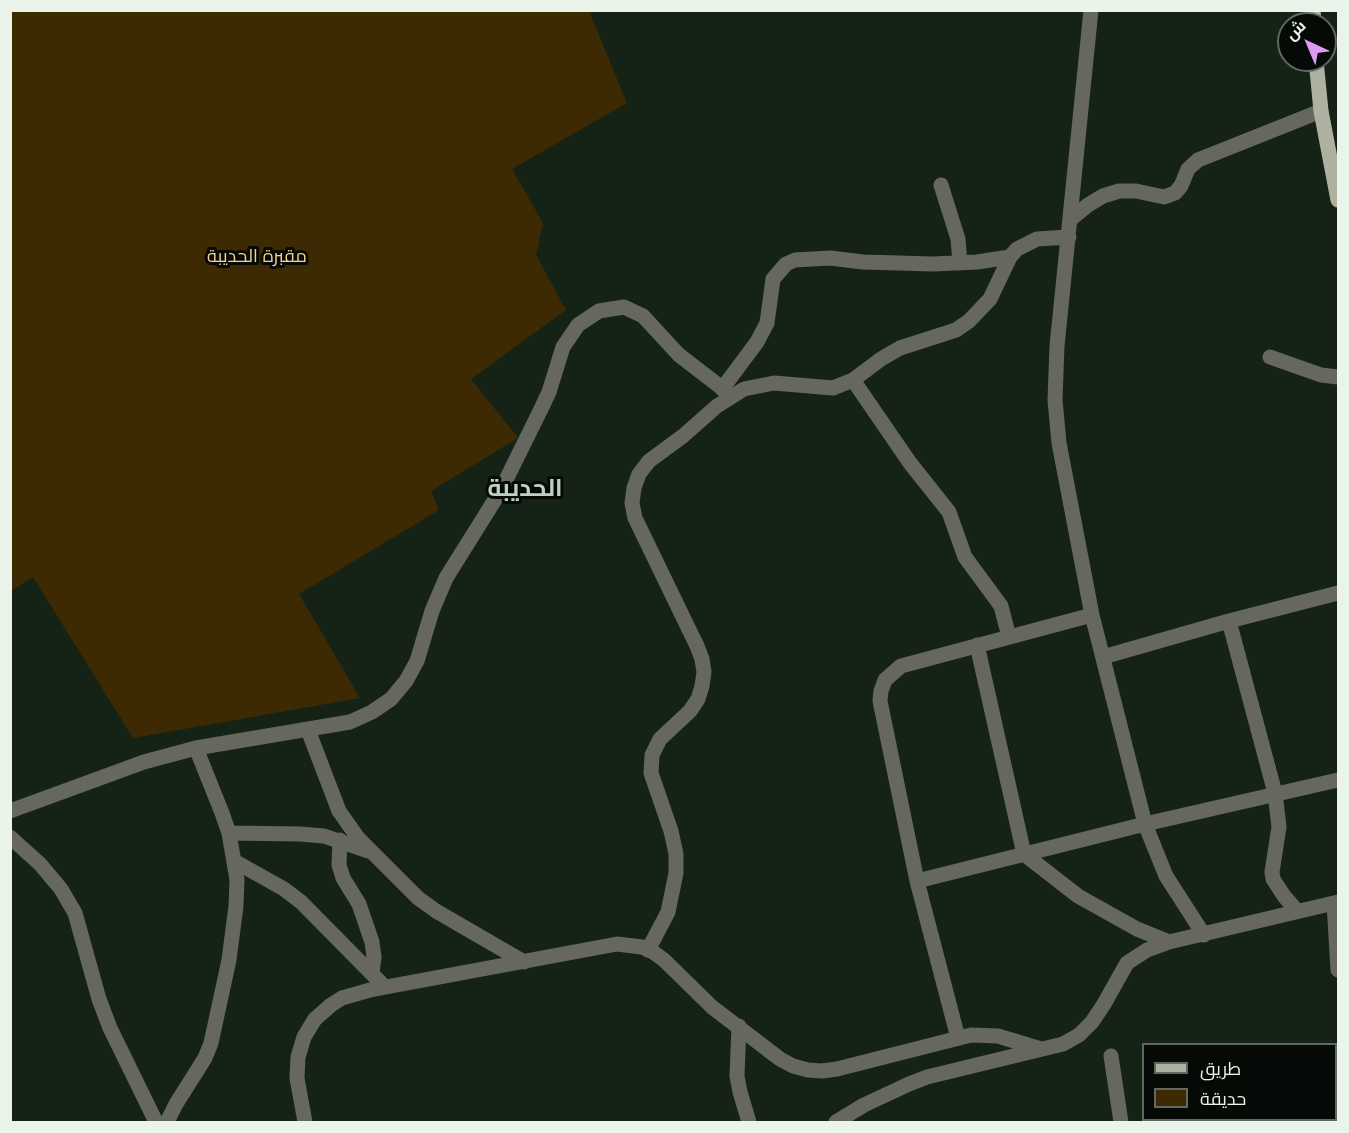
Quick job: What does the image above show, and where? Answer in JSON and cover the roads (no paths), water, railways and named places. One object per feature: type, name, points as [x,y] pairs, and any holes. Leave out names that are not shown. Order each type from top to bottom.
[{"type":"main road","points":[[1317,72],[1321,111],[1338,200]]},
{"type":"street","points":[[1091,10],[1057,346],[1055,400],[1059,443],[1092,615],[1145,824],[1166,876],[1204,935]]},
{"type":"street","points":[[1071,219],[1095,201],[1119,191],[1136,191],[1164,197],[1181,186],[1188,169],[1198,160],[1321,111]]},
{"type":"street","points":[[941,185],[958,239],[960,263]]},
{"type":"street","points":[[10,811],[144,762],[196,748],[350,722],[372,712],[390,699],[406,681],[417,661],[432,611],[446,578],[501,490],[549,392],[563,347],[578,325],[599,311],[624,307],[643,316],[678,355],[727,392],[774,383],[833,388],[853,380],[891,353],[956,330],[969,321],[990,299],[1010,257],[1017,249],[1037,239],[1069,237]]},
{"type":"street","points":[[648,950],[668,912],[676,873],[676,854],[671,831],[651,773],[652,755],[660,738],[690,711],[698,699],[704,672],[697,646],[635,518],[632,503],[639,474],[649,461],[727,392],[768,322],[773,279],[786,264],[805,258],[863,262],[960,263],[1010,257]]},
{"type":"street","points":[[1270,357],[1321,375],[1338,377]]},
{"type":"street","points":[[853,380],[910,463],[949,512],[965,557],[1001,606],[1009,637]]},
{"type":"street","points":[[1103,657],[1338,593]]},
{"type":"street","points":[[958,1038],[917,881],[880,701],[881,691],[892,672],[901,666],[1092,615]]},
{"type":"street","points":[[1229,621],[1275,793],[1279,827],[1273,879],[1297,911]]},
{"type":"street","points":[[977,645],[1024,854],[1087,902],[1137,929],[1169,942]]},
{"type":"street","points":[[308,730],[339,811],[371,852],[427,904],[524,962]]},
{"type":"street","points":[[166,1122],[205,1058],[216,1028],[229,960],[236,906],[237,880],[229,833],[196,748]]},
{"type":"street","points":[[917,881],[1145,824],[1338,780]]},
{"type":"street","points":[[229,833],[300,834],[340,840],[371,852]]},
{"type":"street","points":[[10,837],[40,864],[61,888],[75,913],[102,1009],[156,1122]]},
{"type":"street","points":[[340,840],[339,865],[343,878],[359,904],[372,942],[374,957],[372,973]]},
{"type":"street","points":[[234,861],[284,889],[301,902],[385,987]]},
{"type":"street","points":[[836,1122],[873,1100],[927,1077],[1063,1044],[1079,1035],[1092,1022],[1127,963],[1147,950],[1169,942],[1336,903],[1338,969]]},
{"type":"street","points":[[305,1122],[297,1078],[298,1058],[304,1037],[315,1019],[331,1005],[349,994],[617,944],[648,950],[664,960],[712,1007],[780,1059],[808,1070],[822,1071],[971,1035],[998,1036],[1041,1050]]},
{"type":"street","points":[[739,1026],[737,1076],[748,1122]]},
{"type":"street","points":[[1111,1056],[1121,1122]]},
{"type":"district","name":"الحديبة","points":[[525,489]]},
{"type":"park label","name":"مقبرة الحديبة","points":[[257,257]]}]
